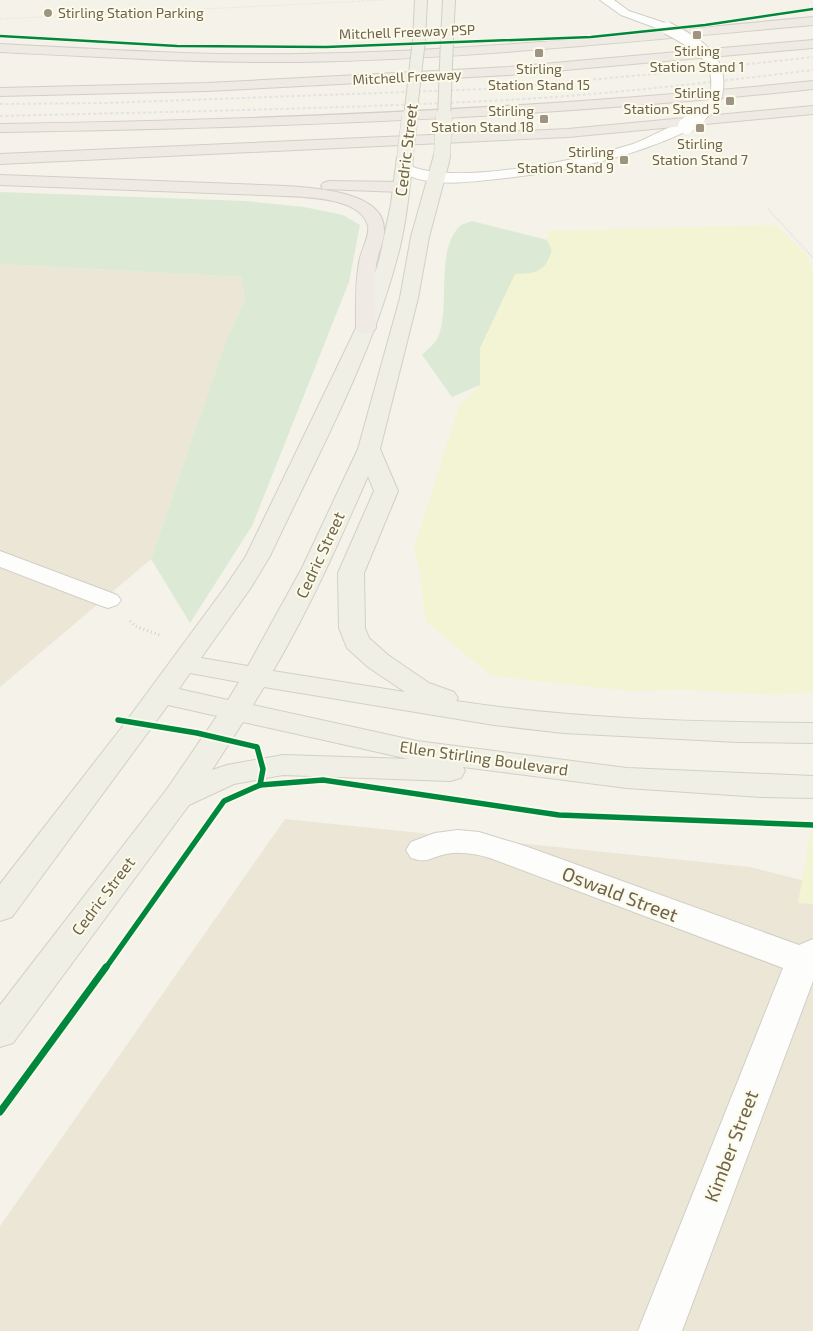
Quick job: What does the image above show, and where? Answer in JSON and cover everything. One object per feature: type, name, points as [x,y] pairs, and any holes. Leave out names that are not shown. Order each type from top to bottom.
[{"type":"highway","points":[[0,48],[124,54],[298,58],[489,50],[813,21]]},
{"type":"highway","name":"Mitchell Freeway","points":[[0,92],[227,86],[509,71],[813,44]]},
{"type":"highway","points":[[0,140],[576,106],[813,85]]},
{"type":"highway","points":[[0,88],[67,91]]},
{"type":"highway","points":[[0,159],[201,152],[568,133],[813,110]]},
{"type":"highway","points":[[0,128],[274,123]]},
{"type":"highway","points":[[0,180],[328,195],[358,204],[373,216],[376,227],[368,260],[366,328]]},
{"type":"highway","points":[[222,189],[284,186],[401,187]]},
{"type":"main road","name":"Cedric Street","points":[[0,908],[236,590],[258,556],[338,390],[366,328],[388,261],[405,157],[419,40],[421,0]]},
{"type":"main road","name":"Cedric Street","points":[[0,1032],[178,797],[236,710],[279,638],[315,568],[370,449],[409,298],[420,237],[441,158],[449,0]]},
{"type":"main road","points":[[370,449],[386,491],[352,573],[352,628],[357,642],[378,660],[419,689],[494,716]]},
{"type":"main road","points":[[183,663],[494,716],[563,723],[738,732],[813,733]]},
{"type":"main road","name":"Ellen Stirling Boulevard","points":[[160,694],[417,751],[627,778],[761,786],[813,787]]},
{"type":"main road","points":[[178,797],[227,775],[283,765],[627,778]]},
{"type":"street","points":[[401,187],[435,183],[455,178],[531,171],[580,164],[615,155],[662,138],[686,126],[705,111],[715,99],[720,80],[715,64],[706,52],[684,36],[649,20],[625,13],[606,0]]},
{"type":"street","points":[[405,157],[406,169],[435,183]]},
{"type":"street","points":[[0,558],[108,600]]},
{"type":"street","name":"Oswald Street","points":[[422,850],[440,842],[473,841],[808,957]]},
{"type":"street","name":"Kimber Street","points":[[660,1331],[808,957]]},
{"type":"path","points":[[0,19],[385,0]]},
{"type":"path","points":[[768,209],[813,258]]},
{"type":"path","points":[[108,600],[135,626],[165,637]]},
{"type":"shaded area","points":[[0,192],[245,201],[304,207],[343,215],[360,225],[349,282],[252,526],[190,623],[151,559],[225,343],[245,300],[241,277],[0,264]]},
{"type":"shaded area","points":[[472,221],[547,240],[552,250],[548,264],[535,273],[480,348],[480,385],[452,397],[422,355],[439,335],[444,308],[445,265],[451,239],[459,227]]},
{"type":"shaded area","points":[[0,264],[241,277],[245,300],[225,343],[151,559],[0,687]]},
{"type":"shaded area","points":[[285,819],[750,867],[813,883],[813,1331],[0,1331],[0,1226]]},
{"type":"sand","points":[[776,225],[807,255],[813,271],[813,692],[776,695],[688,690],[631,691],[492,676],[426,622],[419,568],[414,548],[459,406],[480,385],[480,348],[515,274],[535,272],[546,263],[552,250],[547,240],[547,231]]},
{"type":"sand","points":[[811,830],[813,830],[813,904],[798,903]]},
{"type":"railway","points":[[0,104],[106,103],[486,89],[677,72],[813,57]]},
{"type":"railway","points":[[0,116],[304,108],[528,99],[732,80],[813,70]]},
{"type":"cycle path","name":"Mitchell Freeway PSP","points":[[0,36],[177,46],[326,47],[591,37],[705,25],[813,9]]},
{"type":"cycle path","points":[[118,720],[197,733],[257,747],[263,769],[260,785]]},
{"type":"cycle path","points":[[0,1112],[224,801],[260,785],[323,780],[559,815],[813,825]]},
{"type":"place","name":"Stirling Station Parking","points":[[48,13]]},
{"type":"place","name":"Stirling Station Stand 1","points":[[697,35]]},
{"type":"place","name":"Stirling Station Stand 15","points":[[539,53]]},
{"type":"place","name":"Stirling Station Stand 5","points":[[730,101]]},
{"type":"place","name":"Stirling Station Stand 18","points":[[544,119]]},
{"type":"place","name":"Stirling Station Stand 7","points":[[700,128]]},
{"type":"place","name":"Stirling Station Stand 9","points":[[624,160]]}]
